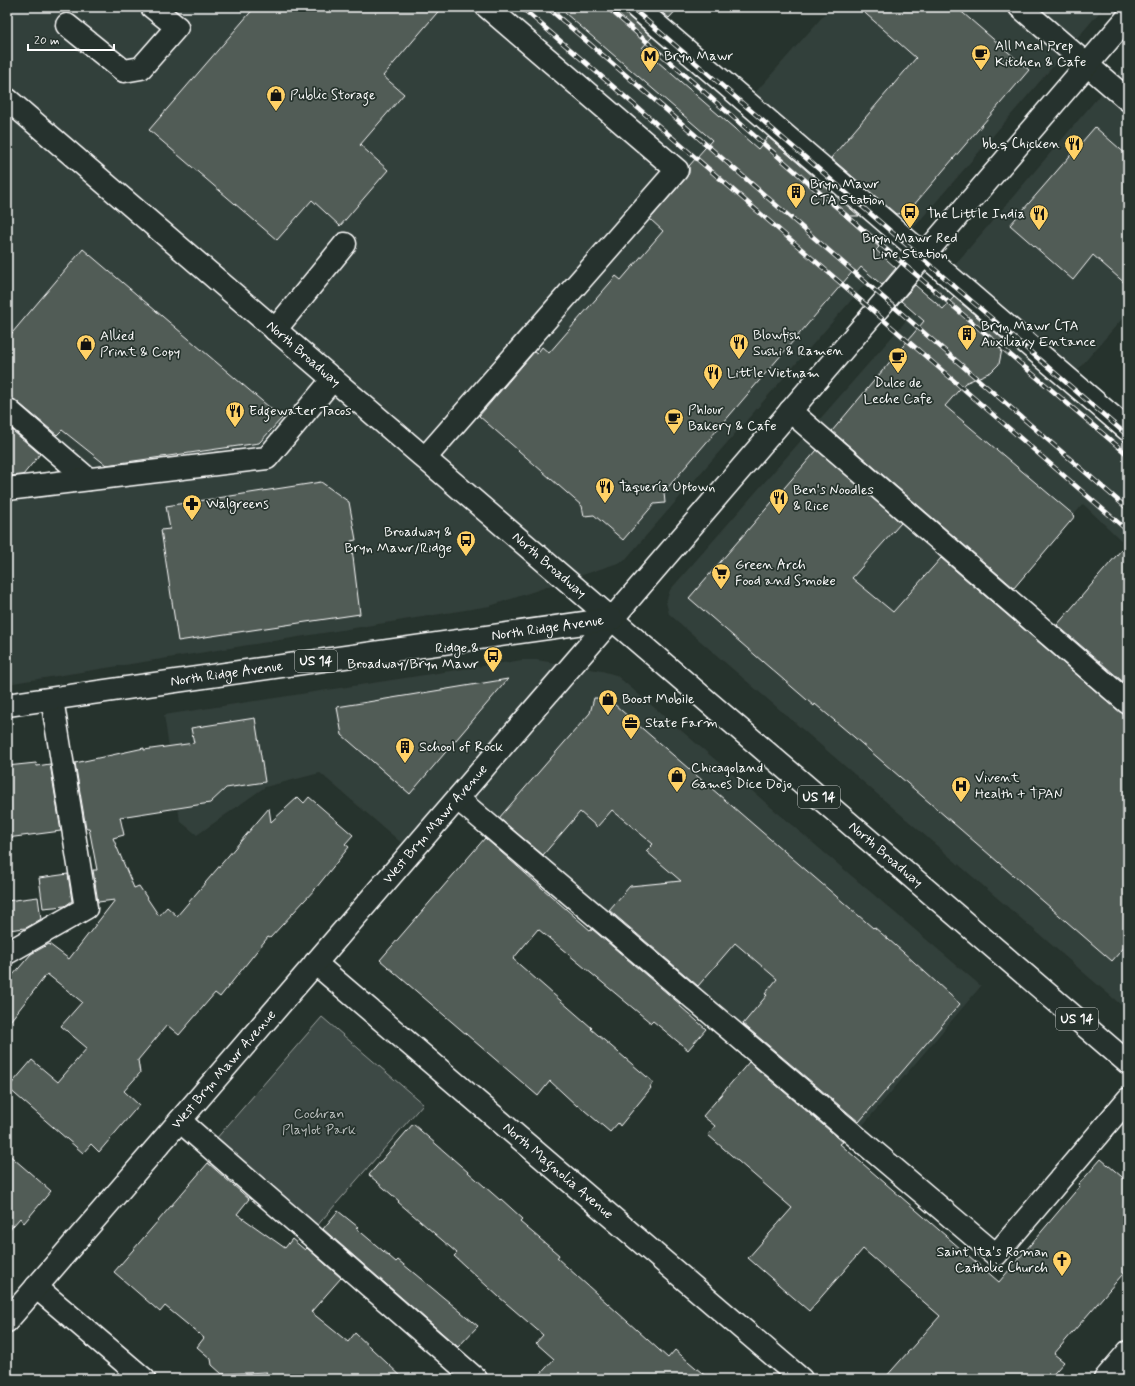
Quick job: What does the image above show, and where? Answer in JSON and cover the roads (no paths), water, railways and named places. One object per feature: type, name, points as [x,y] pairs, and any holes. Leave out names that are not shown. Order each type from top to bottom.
[{"type":"main road","points":[[66,25],[124,71],[141,68],[177,27],[152,7]]},
{"type":"main road","points":[[425,458],[677,170],[487,7]]},
{"type":"main road","points":[[636,7],[1128,430]]},
{"type":"main road","points":[[1020,7],[1128,100]]},
{"type":"main road","name":"West Bryn Mawr Avenue","points":[[7,1321],[1128,17]]},
{"type":"main road","name":"North Broadway","points":[[7,100],[1128,1063]]},
{"type":"main road","points":[[275,330],[345,244]]},
{"type":"main road","points":[[7,489],[267,458],[333,379]]},
{"type":"main road","points":[[7,409],[88,479]]},
{"type":"main road","points":[[790,411],[1128,702]]},
{"type":"main road","name":"North Ridge Avenue","points":[[12,700],[52,699],[612,619]]},
{"type":"main road","points":[[7,953],[86,908],[52,699]]},
{"type":"main road","points":[[458,798],[996,1255],[1128,1099]]},
{"type":"main road","name":"North Magnolia Avenue","points":[[315,963],[801,1379]]},
{"type":"main road","points":[[180,1121],[476,1379]]},
{"type":"main road","points":[[36,1287],[144,1379]]},
{"type":"railway","points":[[521,7],[1128,531]]},
{"type":"railway","points":[[547,7],[1128,509]]},
{"type":"railway","points":[[607,7],[813,187],[1128,455]]},
{"type":"railway","points":[[631,7],[1128,436]]},
{"type":"place","name":"All Meal Prep Kitchen & Cafe","points":[[981,71]]},
{"type":"place","name":"Bryn Mawr","points":[[650,73]]},
{"type":"place","name":"Public Storage","points":[[276,112]]},
{"type":"place","name":"bb.q Chicken","points":[[1074,161]]},
{"type":"place","name":"Bryn Mawr CTA Station","points":[[796,209]]},
{"type":"place","name":"Bryn Mawr Red Line Station","points":[[910,229]]},
{"type":"place","name":"The Little India","points":[[1039,231]]},
{"type":"place","name":"Bryn Mawr CTA Auxiliary Entance","points":[[967,351]]},
{"type":"place","name":"Blowfish Sushi & Ramen","points":[[739,360]]},
{"type":"place","name":"Allied Print & Copy","points":[[86,361]]},
{"type":"place","name":"Dulce de Leche Cafe","points":[[898,374]]},
{"type":"place","name":"Little Vietnam","points":[[713,390]]},
{"type":"place","name":"Edgewater Tacos","points":[[235,428]]},
{"type":"place","name":"Phlour Bakery & Cafe","points":[[674,435]]},
{"type":"place","name":"Taquería Uptown","points":[[605,504]]},
{"type":"place","name":"Ben's Noodles & Rice","points":[[779,515]]},
{"type":"place","name":"Walgreens","points":[[192,521]]},
{"type":"place","name":"Broadway & Bryn Mawr/Ridge","points":[[466,557]]},
{"type":"place","name":"Green Arch Food and Smoke","points":[[721,590]]},
{"type":"place","name":"Ridge & Broadway/Bryn Mawr","points":[[493,673]]},
{"type":"place","name":"Boost Mobile","points":[[608,716]]},
{"type":"place","name":"State Farm","points":[[631,740]]},
{"type":"place","name":"School of Rock","points":[[405,764]]},
{"type":"place","name":"Chicagoland Games Dice Dojo","points":[[677,793]]},
{"type":"place","name":"Vivent Health + TPAN","points":[[961,803]]},
{"type":"place","name":"Saint Ita's Roman Catholic Church","points":[[1062,1277]]},
{"type":"park label","name":"Cochran Playlot Park","points":[[319,1122]]}]
